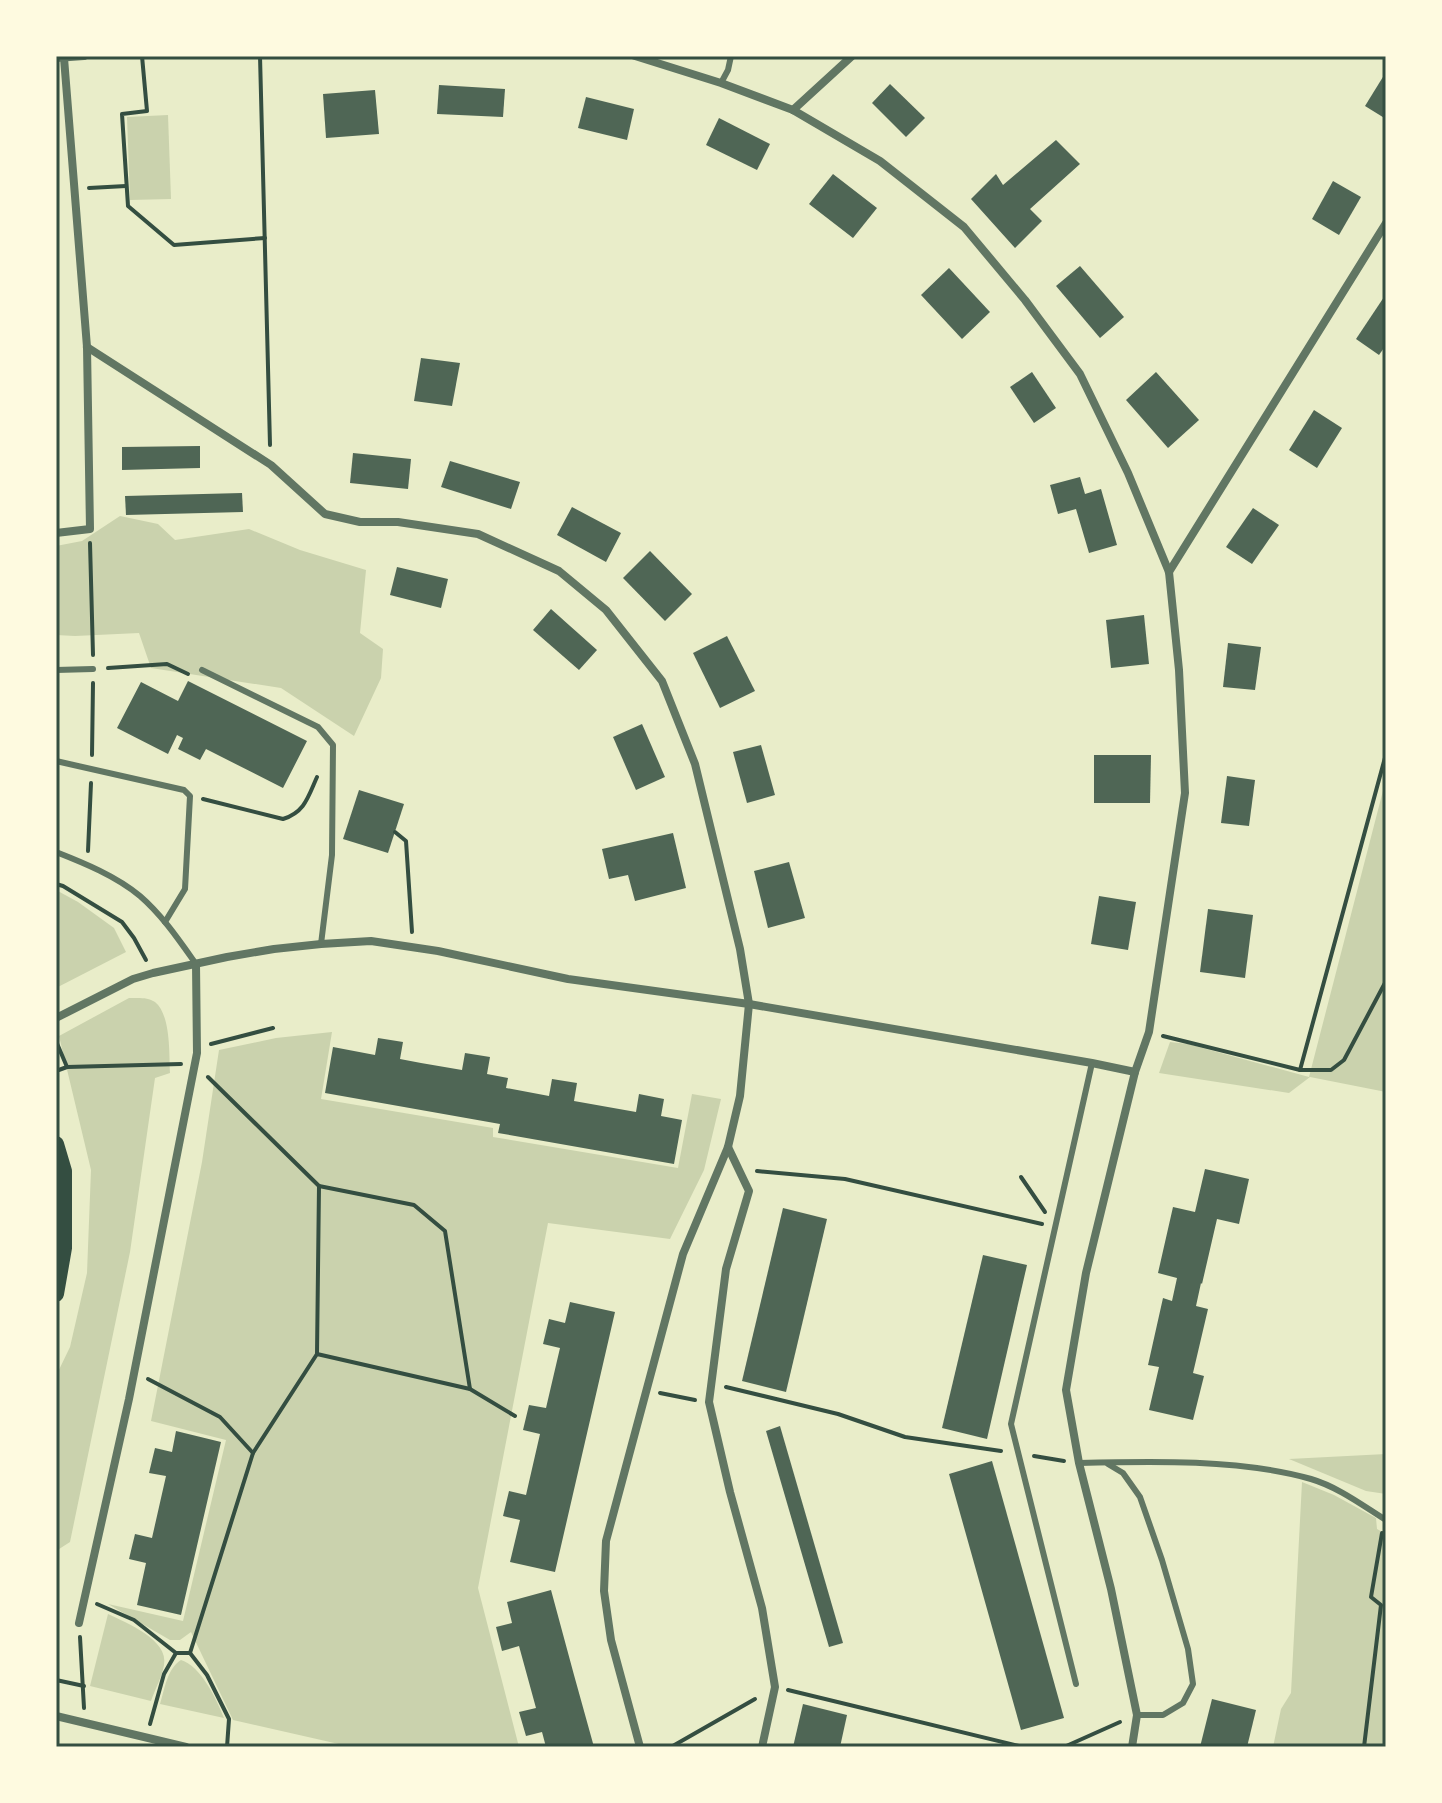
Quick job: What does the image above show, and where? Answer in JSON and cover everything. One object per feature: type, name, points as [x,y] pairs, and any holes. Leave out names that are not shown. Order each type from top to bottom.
[{"type":"main road","points":[[56,1144],[64,1171],[64,1248],[56,1294]]},
{"type":"street","points":[[56,533],[90,529],[87,347],[60,58],[84,56]]},
{"type":"street","points":[[635,56],[793,110],[880,161],[964,227],[1025,300],[1080,374],[1128,473],[1169,572],[1179,670],[1185,793],[1149,1032],[1135,1072],[1086,1273],[1066,1390],[1079,1463],[1111,1589],[1137,1715],[1132,1747]]},
{"type":"street","points":[[793,110],[852,56]]},
{"type":"street","points":[[1169,572],[1386,223]]},
{"type":"street","points":[[87,347],[271,465],[325,514],[360,522],[398,522],[478,534],[559,571],[606,610],[662,681],[695,764],[740,949],[749,1004],[740,1096],[728,1147],[683,1254],[606,1541],[604,1591],[611,1640],[640,1747]]},
{"type":"street","points":[[56,1018],[133,979],[153,973],[274,949],[371,941],[568,979],[749,1004],[1135,1072]]},
{"type":"street","points":[[79,1623],[134,1372],[195,1064],[196,964]]},
{"type":"street","points":[[728,1147],[749,1191],[726,1269],[709,1402],[762,1608],[775,1687],[762,1747]]},
{"type":"street","points":[[56,1716],[186,1747]]},
{"type":"lane","points":[[721,83],[731,56]]},
{"type":"lane","points":[[56,670],[93,669]]},
{"type":"lane","points":[[202,670],[318,727],[333,745],[332,855],[321,944]]},
{"type":"lane","points":[[56,761],[184,790],[190,796],[185,889],[165,922]]},
{"type":"lane","points":[[56,852],[87,865],[138,894],[165,922],[196,964]]},
{"type":"lane","points":[[1076,1684],[1011,1424],[1092,1063]]},
{"type":"lane","points":[[1105,1462],[1123,1473],[1140,1497],[1188,1649],[1193,1684],[1183,1703],[1163,1715],[1137,1715]]},
{"type":"lane","points":[[1079,1463],[1208,1464],[1269,1470],[1312,1480],[1337,1490],[1385,1519]]},
{"type":"path","points":[[142,56],[147,111],[122,114],[128,206],[174,245],[265,238]]},
{"type":"path","points":[[260,56],[271,465]]},
{"type":"path","points":[[74,188],[126,186]]},
{"type":"path","points":[[87,865],[93,669],[90,529]]},
{"type":"path","points":[[93,669],[167,664],[194,677]]},
{"type":"path","points":[[190,796],[283,819],[295,815],[333,745]]},
{"type":"path","points":[[1300,1070],[1386,754]]},
{"type":"path","points":[[395,832],[406,841],[413,947]]},
{"type":"path","points":[[56,884],[122,922],[153,973]]},
{"type":"path","points":[[1149,1032],[1300,1070],[1331,1070],[1344,1060],[1386,981]]},
{"type":"path","points":[[197,1047],[273,1028]]},
{"type":"path","points":[[56,1041],[67,1067]]},
{"type":"path","points":[[56,1071],[67,1067],[195,1064],[319,1186],[414,1205],[445,1231],[470,1389]]},
{"type":"path","points":[[738,1169],[845,1179],[1054,1226]]},
{"type":"path","points":[[1021,1177],[1054,1226]]},
{"type":"path","points":[[190,1653],[253,1453],[317,1354],[319,1186]]},
{"type":"path","points":[[317,1354],[470,1389],[515,1416]]},
{"type":"path","points":[[134,1372],[220,1417],[253,1453]]},
{"type":"path","points":[[711,1383],[838,1414],[905,1437],[1079,1463]]},
{"type":"path","points":[[646,1391],[699,1400]]},
{"type":"path","points":[[1364,1747],[1381,1605],[1371,1597],[1385,1519]]},
{"type":"path","points":[[85,1598],[134,1620],[176,1653],[190,1653]]},
{"type":"path","points":[[79,1623],[84,1723]]},
{"type":"path","points":[[145,1737],[164,1674],[176,1653]]},
{"type":"path","points":[[190,1653],[207,1675],[229,1719],[227,1747]]},
{"type":"path","points":[[56,1680],[84,1686]]},
{"type":"path","points":[[671,1747],[775,1687],[1023,1747]]},
{"type":"path","points":[[1064,1747],[1137,1715]]},
{"type":"green space","points":[[168,115],[171,199],[130,200],[127,117]]},
{"type":"green space","points":[[120,516],[158,524],[175,540],[249,529],[300,550],[366,570],[360,633],[383,649],[381,678],[354,736],[281,688],[151,668],[139,633],[56,635],[56,546],[82,541]]},
{"type":"green space","points":[[1386,779],[1386,1092],[1310,1077],[1289,1093],[1159,1073],[1170,1042],[1188,1044],[1309,1077]]},
{"type":"green space","points":[[56,890],[114,928],[126,952],[56,988]]},
{"type":"green space","points":[[129,998],[149,999],[160,1008],[168,1035],[170,1073],[155,1078],[130,1252],[70,1542],[56,1551],[56,1376],[70,1347],[87,1273],[91,1170],[59,1036]]},
{"type":"green space","points":[[332,1032],[321,1099],[493,1128],[493,1137],[678,1168],[692,1094],[721,1099],[704,1170],[670,1239],[548,1223],[478,1588],[519,1747],[352,1747],[233,1720],[191,1632],[180,1640],[170,1640],[108,1604],[183,1621],[226,1440],[151,1421],[202,1162],[219,1050],[276,1038]]},
{"type":"green space","points":[[1386,1454],[1386,1494],[1366,1491],[1289,1459]]},
{"type":"green space","points":[[1302,1482],[1376,1518],[1377,1529],[1386,1534],[1386,1747],[1273,1747],[1281,1709],[1291,1693]]},
{"type":"green space","points":[[108,1614],[153,1640],[164,1656],[164,1665],[151,1701],[90,1686]]},
{"type":"green space","points":[[181,1660],[202,1676],[224,1718],[160,1704],[170,1674]]},
{"type":"building","points":[[1386,72],[1386,119],[1365,106]]},
{"type":"building","points":[[890,84],[925,118],[906,137],[872,103]]},
{"type":"building","points":[[439,85],[505,89],[503,117],[437,114]]},
{"type":"building","points":[[375,90],[379,134],[326,138],[323,94]]},
{"type":"building","points":[[586,97],[634,109],[627,140],[578,128]]},
{"type":"building","points":[[719,118],[770,144],[757,170],[706,145]]},
{"type":"building","points":[[1056,140],[1080,164],[1030,209],[1042,221],[1015,248],[971,199],[996,174],[1003,185]]},
{"type":"building","points":[[833,174],[877,208],[853,238],[809,204]]},
{"type":"building","points":[[1333,181],[1361,197],[1339,235],[1312,219]]},
{"type":"building","points":[[1080,266],[1124,317],[1100,338],[1056,286]]},
{"type":"building","points":[[949,268],[990,312],[962,339],[921,295]]},
{"type":"building","points":[[1384,297],[1386,345],[1379,355],[1356,339]]},
{"type":"building","points":[[421,358],[460,363],[452,406],[414,401]]},
{"type":"building","points":[[1032,372],[1056,408],[1034,423],[1010,387]]},
{"type":"building","points":[[1156,372],[1199,420],[1168,448],[1126,400]]},
{"type":"building","points":[[1314,410],[1342,428],[1317,468],[1289,450]]},
{"type":"building","points":[[200,446],[200,468],[122,470],[122,447]]},
{"type":"building","points":[[353,453],[411,459],[408,489],[350,483]]},
{"type":"building","points":[[450,461],[520,482],[511,509],[441,487]]},
{"type":"building","points":[[1080,477],[1085,494],[1101,489],[1117,545],[1089,553],[1076,509],[1058,514],[1050,485]]},
{"type":"building","points":[[242,493],[243,512],[126,515],[125,496]]},
{"type":"building","points":[[572,507],[621,533],[606,562],[557,535]]},
{"type":"building","points":[[1253,508],[1279,525],[1252,564],[1226,547]]},
{"type":"building","points":[[650,551],[692,594],[665,621],[623,578]]},
{"type":"building","points":[[397,567],[448,579],[441,608],[390,595]]},
{"type":"building","points":[[551,609],[597,650],[579,670],[533,630]]},
{"type":"building","points":[[1144,615],[1149,664],[1111,668],[1106,620]]},
{"type":"building","points":[[727,636],[755,691],[720,708],[693,653]]},
{"type":"building","points":[[1228,643],[1261,647],[1255,690],[1223,687]]},
{"type":"building","points":[[188,681],[307,741],[283,788],[206,749],[200,760],[178,749],[183,738],[177,735],[168,754],[117,728],[141,682],[178,701]]},
{"type":"building","points":[[642,724],[665,777],[636,790],[613,737]]},
{"type":"building","points":[[761,745],[775,795],[747,803],[733,752]]},
{"type":"building","points":[[1094,755],[1151,755],[1150,803],[1094,803]]},
{"type":"building","points":[[1227,776],[1255,780],[1249,826],[1221,823]]},
{"type":"building","points":[[359,790],[404,804],[388,853],[343,839]]},
{"type":"building","points":[[673,833],[686,888],[635,901],[628,875],[609,879],[602,849]]},
{"type":"building","points":[[789,862],[805,918],[768,928],[754,871]]},
{"type":"building","points":[[1099,896],[1136,902],[1128,950],[1091,944]]},
{"type":"building","points":[[1208,909],[1253,915],[1245,978],[1200,972]]},
{"type":"building","points":[[378,1038],[403,1042],[400,1059],[462,1070],[465,1053],[490,1057],[487,1074],[508,1078],[506,1088],[549,1096],[552,1079],[577,1083],[574,1101],[636,1112],[639,1094],[664,1099],[661,1116],[682,1120],[674,1164],[498,1133],[500,1124],[325,1093],[333,1047],[375,1055]]},
{"type":"building","points":[[1205,1169],[1249,1179],[1239,1224],[1217,1219],[1201,1283],[1196,1306],[1208,1309],[1193,1373],[1204,1376],[1193,1420],[1149,1410],[1159,1367],[1148,1365],[1163,1298],[1172,1301],[1177,1278],[1158,1273],[1173,1207],[1195,1212]]},
{"type":"building","points":[[783,1208],[827,1219],[786,1392],[742,1381]]},
{"type":"building","points":[[983,1255],[1027,1265],[987,1439],[942,1428]]},
{"type":"building","points":[[570,1302],[615,1312],[555,1572],[510,1562],[520,1520],[503,1516],[509,1491],[526,1495],[540,1434],[523,1430],[529,1405],[546,1408],[560,1348],[543,1344],[549,1319],[565,1323]]},
{"type":"building","points":[[780,1426],[843,1643],[829,1647],[766,1431]]},
{"type":"building","points":[[176,1431],[221,1442],[181,1615],[137,1605],[146,1563],[129,1559],[135,1534],[152,1538],[166,1476],[149,1473],[155,1448],[172,1452]]},
{"type":"building","points":[[992,1461],[1064,1718],[1021,1730],[949,1474]]},
{"type":"building","points":[[551,1590],[594,1747],[546,1747],[542,1732],[526,1736],[519,1712],[536,1708],[519,1646],[502,1651],[496,1627],[512,1623],[507,1602]]},
{"type":"building","points":[[1212,1699],[1256,1710],[1247,1747],[1200,1747]]},
{"type":"building","points":[[803,1704],[847,1715],[840,1747],[793,1747]]}]
